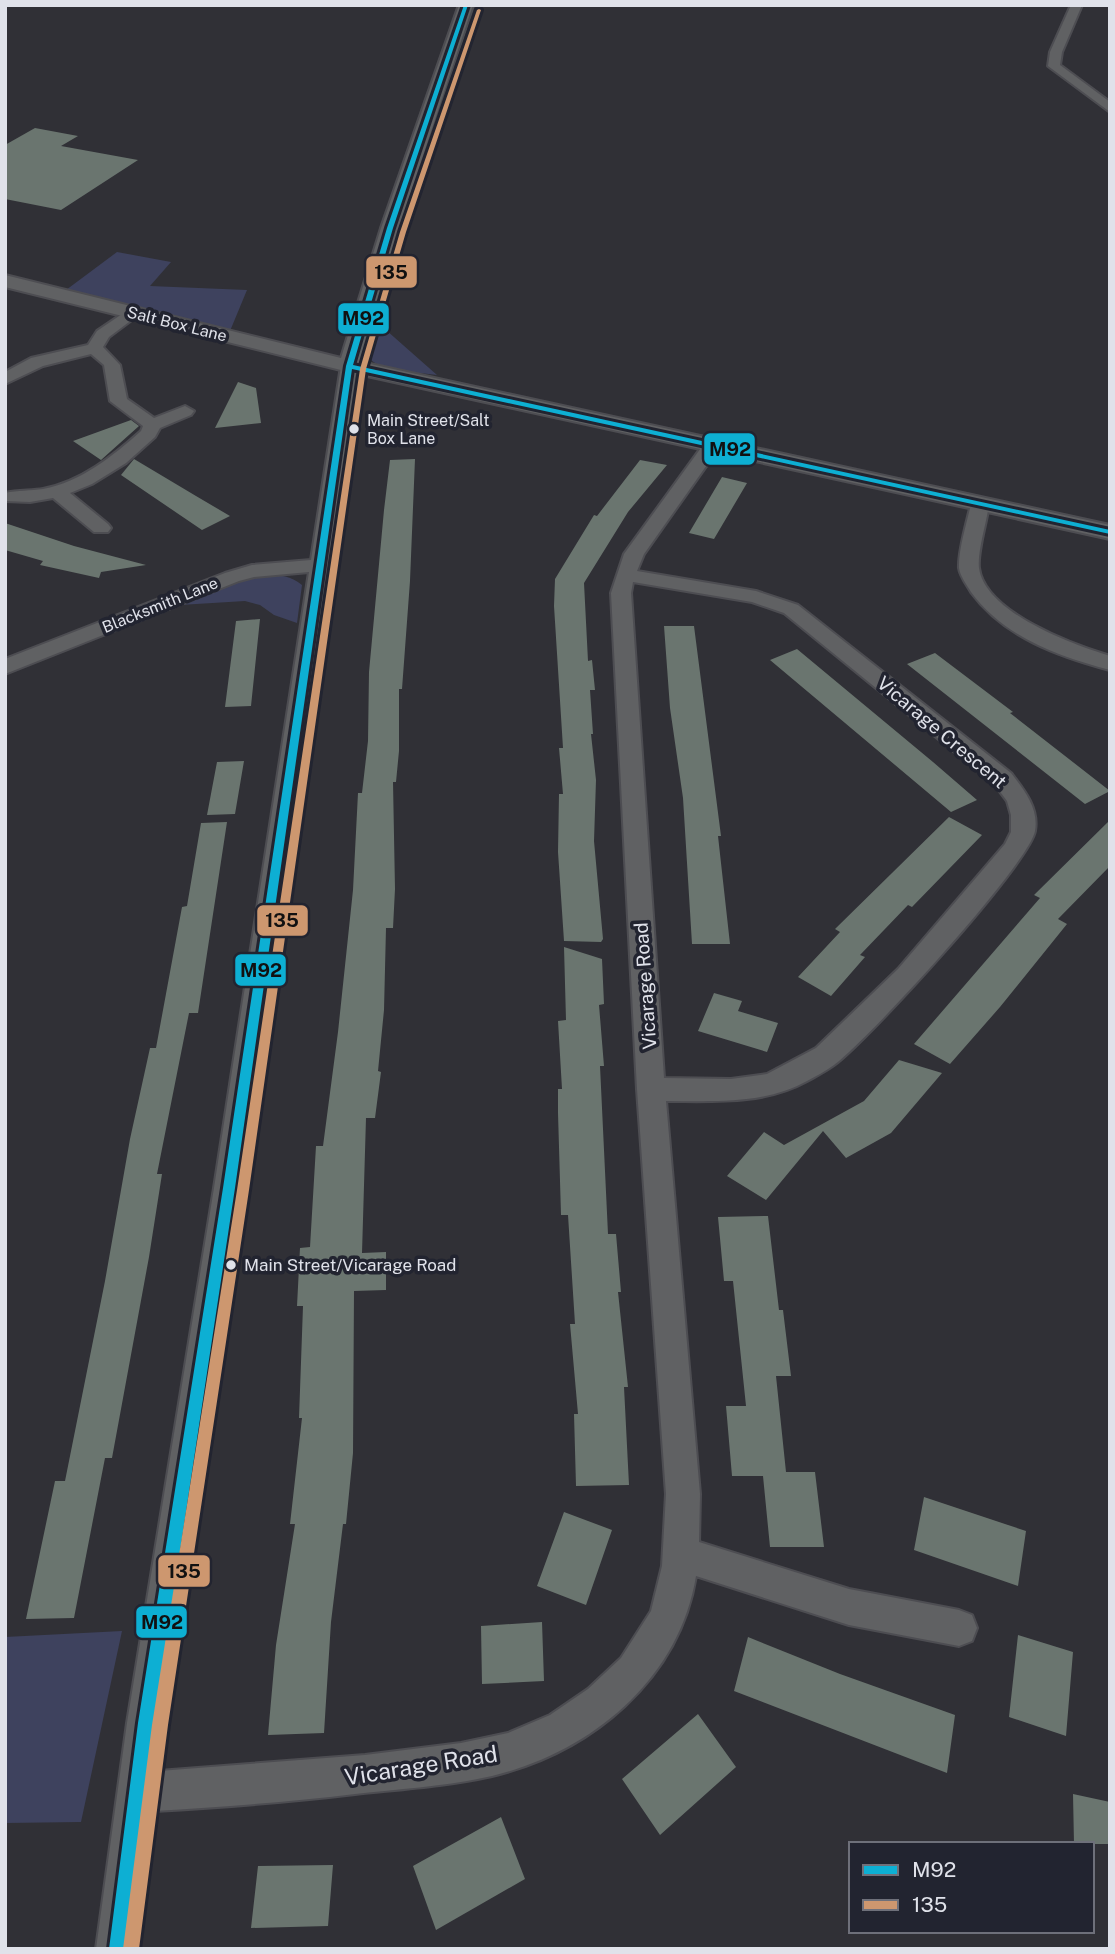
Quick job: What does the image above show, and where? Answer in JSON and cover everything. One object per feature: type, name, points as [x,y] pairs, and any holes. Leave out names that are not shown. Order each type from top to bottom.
[{"type":"street","points":[[117,1949],[146,1723],[229,1188],[349,366],[390,228],[466,5]]},
{"type":"street","points":[[1077,5],[1056,52],[1054,66],[1110,108]]},
{"type":"street","name":"Salt Box Lane","points":[[5,281],[349,366],[1110,532]]},
{"type":"street","points":[[5,379],[37,362],[94,348],[111,326],[131,313]]},
{"type":"street","points":[[94,348],[110,359],[115,371],[119,401],[152,425]]},
{"type":"street","points":[[5,362],[23,369]]},
{"type":"street","points":[[10,497],[40,497],[58,493],[106,468],[124,455],[149,432],[152,425],[186,411]]},
{"type":"street","name":"Vicarage Road","points":[[138,1792],[304,1782],[460,1762],[523,1747],[581,1719],[632,1674],[659,1634],[671,1602],[682,1554],[683,1494],[651,1089],[621,593],[625,575],[635,554],[712,445]]},
{"type":"street","points":[[58,493],[101,528]]},
{"type":"street","points":[[980,504],[969,567],[971,576],[984,596],[1006,617],[1039,640],[1110,663]]},
{"type":"street","name":"Blacksmith Lane","points":[[5,667],[232,577],[252,571],[320,565]]},
{"type":"street","name":"Vicarage Crescent","points":[[625,575],[756,597],[791,609],[1003,779],[1018,799],[1023,816],[1023,832],[1004,864],[907,976],[826,1056],[796,1074],[769,1084],[732,1090],[651,1089]]},
{"type":"street","points":[[682,1554],[849,1607],[959,1628]]},
{"type":"shaded area","points":[[117,252],[171,262],[150,286],[247,290],[230,331],[66,290]]},
{"type":"shaded area","points":[[386,330],[437,375],[390,369],[368,357],[369,347],[375,338]]},
{"type":"shaded area","points":[[268,575],[286,577],[302,585],[297,623],[274,615],[260,605],[245,601],[180,605],[239,581]]},
{"type":"shaded area","points":[[122,1631],[81,1822],[5,1823],[5,1637]]},
{"type":"building","points":[[35,128],[78,136],[61,146],[138,160],[61,210],[5,199],[5,145]]},
{"type":"building","points":[[238,382],[256,388],[261,423],[215,428]]},
{"type":"building","points":[[131,420],[139,426],[101,460],[73,441]]},
{"type":"building","points":[[134,459],[230,516],[202,530],[121,475]]},
{"type":"building","points":[[415,459],[410,581],[402,689],[399,689],[399,751],[396,782],[393,782],[393,928],[386,928],[384,1010],[378,1071],[381,1072],[375,1118],[366,1118],[362,1253],[386,1252],[386,1290],[354,1291],[353,1453],[346,1524],[343,1524],[331,1622],[324,1733],[268,1735],[276,1645],[295,1524],[290,1524],[302,1418],[299,1418],[303,1306],[297,1306],[300,1248],[310,1247],[316,1146],[323,1146],[338,1032],[353,890],[358,793],[362,793],[368,741],[369,672],[384,510],[390,460]]},
{"type":"building","points":[[640,460],[667,465],[628,512],[584,583],[588,661],[592,660],[595,690],[590,690],[596,780],[594,841],[603,939],[601,942],[564,941],[558,852],[559,794],[563,794],[559,748],[563,748],[554,606],[555,579],[594,515],[597,516]]},
{"type":"building","points":[[722,477],[747,483],[714,539],[689,533]]},
{"type":"building","points":[[5,523],[74,546],[146,565],[101,572],[99,578],[40,565],[43,561],[5,550]]},
{"type":"building","points":[[260,619],[251,706],[225,707],[236,621]]},
{"type":"building","points":[[664,626],[694,626],[721,836],[718,836],[730,944],[692,944],[683,798],[670,708]]},
{"type":"building","points":[[797,649],[977,800],[951,812],[770,660]]},
{"type":"building","points":[[935,653],[1110,791],[1085,804],[907,664]]},
{"type":"building","points":[[244,761],[235,814],[207,815],[217,762]]},
{"type":"building","points":[[949,817],[982,835],[912,907],[908,905],[860,955],[865,957],[831,996],[798,977],[840,932],[835,929]]},
{"type":"building","points":[[1110,820],[1110,866],[1058,919],[1067,924],[1000,1007],[950,1064],[914,1044],[1040,898],[1034,895]]},
{"type":"building","points":[[227,822],[198,1013],[189,1013],[157,1174],[162,1174],[149,1257],[112,1458],[105,1458],[74,1618],[26,1619],[55,1481],[65,1481],[130,1139],[150,1048],[156,1048],[182,907],[187,906],[201,823]]},
{"type":"building","points":[[564,947],[602,959],[604,1004],[599,1005],[604,1066],[600,1066],[608,1234],[616,1234],[621,1292],[618,1292],[628,1387],[624,1387],[629,1485],[576,1486],[574,1414],[578,1414],[570,1324],[575,1324],[568,1215],[561,1215],[558,1113],[558,1089],[562,1089],[558,1021],[566,1020]]},
{"type":"building","points":[[714,993],[742,1001],[738,1011],[778,1023],[767,1052],[698,1031]]},
{"type":"building","points":[[899,1060],[942,1073],[891,1133],[846,1158],[823,1131],[766,1200],[727,1176],[764,1132],[784,1145],[864,1101]]},
{"type":"building","points":[[768,1216],[779,1310],[783,1310],[791,1376],[776,1376],[786,1472],[815,1472],[824,1547],[770,1547],[763,1476],[732,1476],[726,1406],[746,1406],[733,1281],[724,1281],[718,1217]]},
{"type":"building","points":[[924,1497],[1026,1531],[1018,1586],[914,1550]]},
{"type":"building","points":[[564,1512],[612,1530],[586,1605],[537,1586]]},
{"type":"building","points":[[542,1622],[544,1681],[482,1684],[481,1626]]},
{"type":"building","points":[[1018,1635],[1073,1652],[1066,1736],[1009,1717]]},
{"type":"building","points":[[748,1637],[840,1674],[955,1715],[947,1773],[734,1691]]},
{"type":"building","points":[[698,1714],[736,1767],[660,1835],[622,1779]]},
{"type":"building","points":[[1073,1794],[1110,1802],[1110,1844],[1074,1842]]},
{"type":"building","points":[[501,1817],[525,1879],[436,1930],[413,1866]]},
{"type":"building","points":[[333,1865],[328,1926],[251,1928],[258,1866]]},
{"type":"transit line","name":"M92","points":[[117,1949],[146,1723],[229,1188],[349,366],[390,228],[466,5]]},
{"type":"transit line","name":"135","points":[[131,1949],[160,1725],[243,1190],[363,369],[403,232],[479,10]]},
{"type":"transit line","name":"M92","points":[[349,366],[1110,532]]},
{"type":"place","name":"Main Street/Salt Box Lane","points":[[354,429]]},
{"type":"place","name":"Main Street/Vicarage Road","points":[[231,1265]]}]
